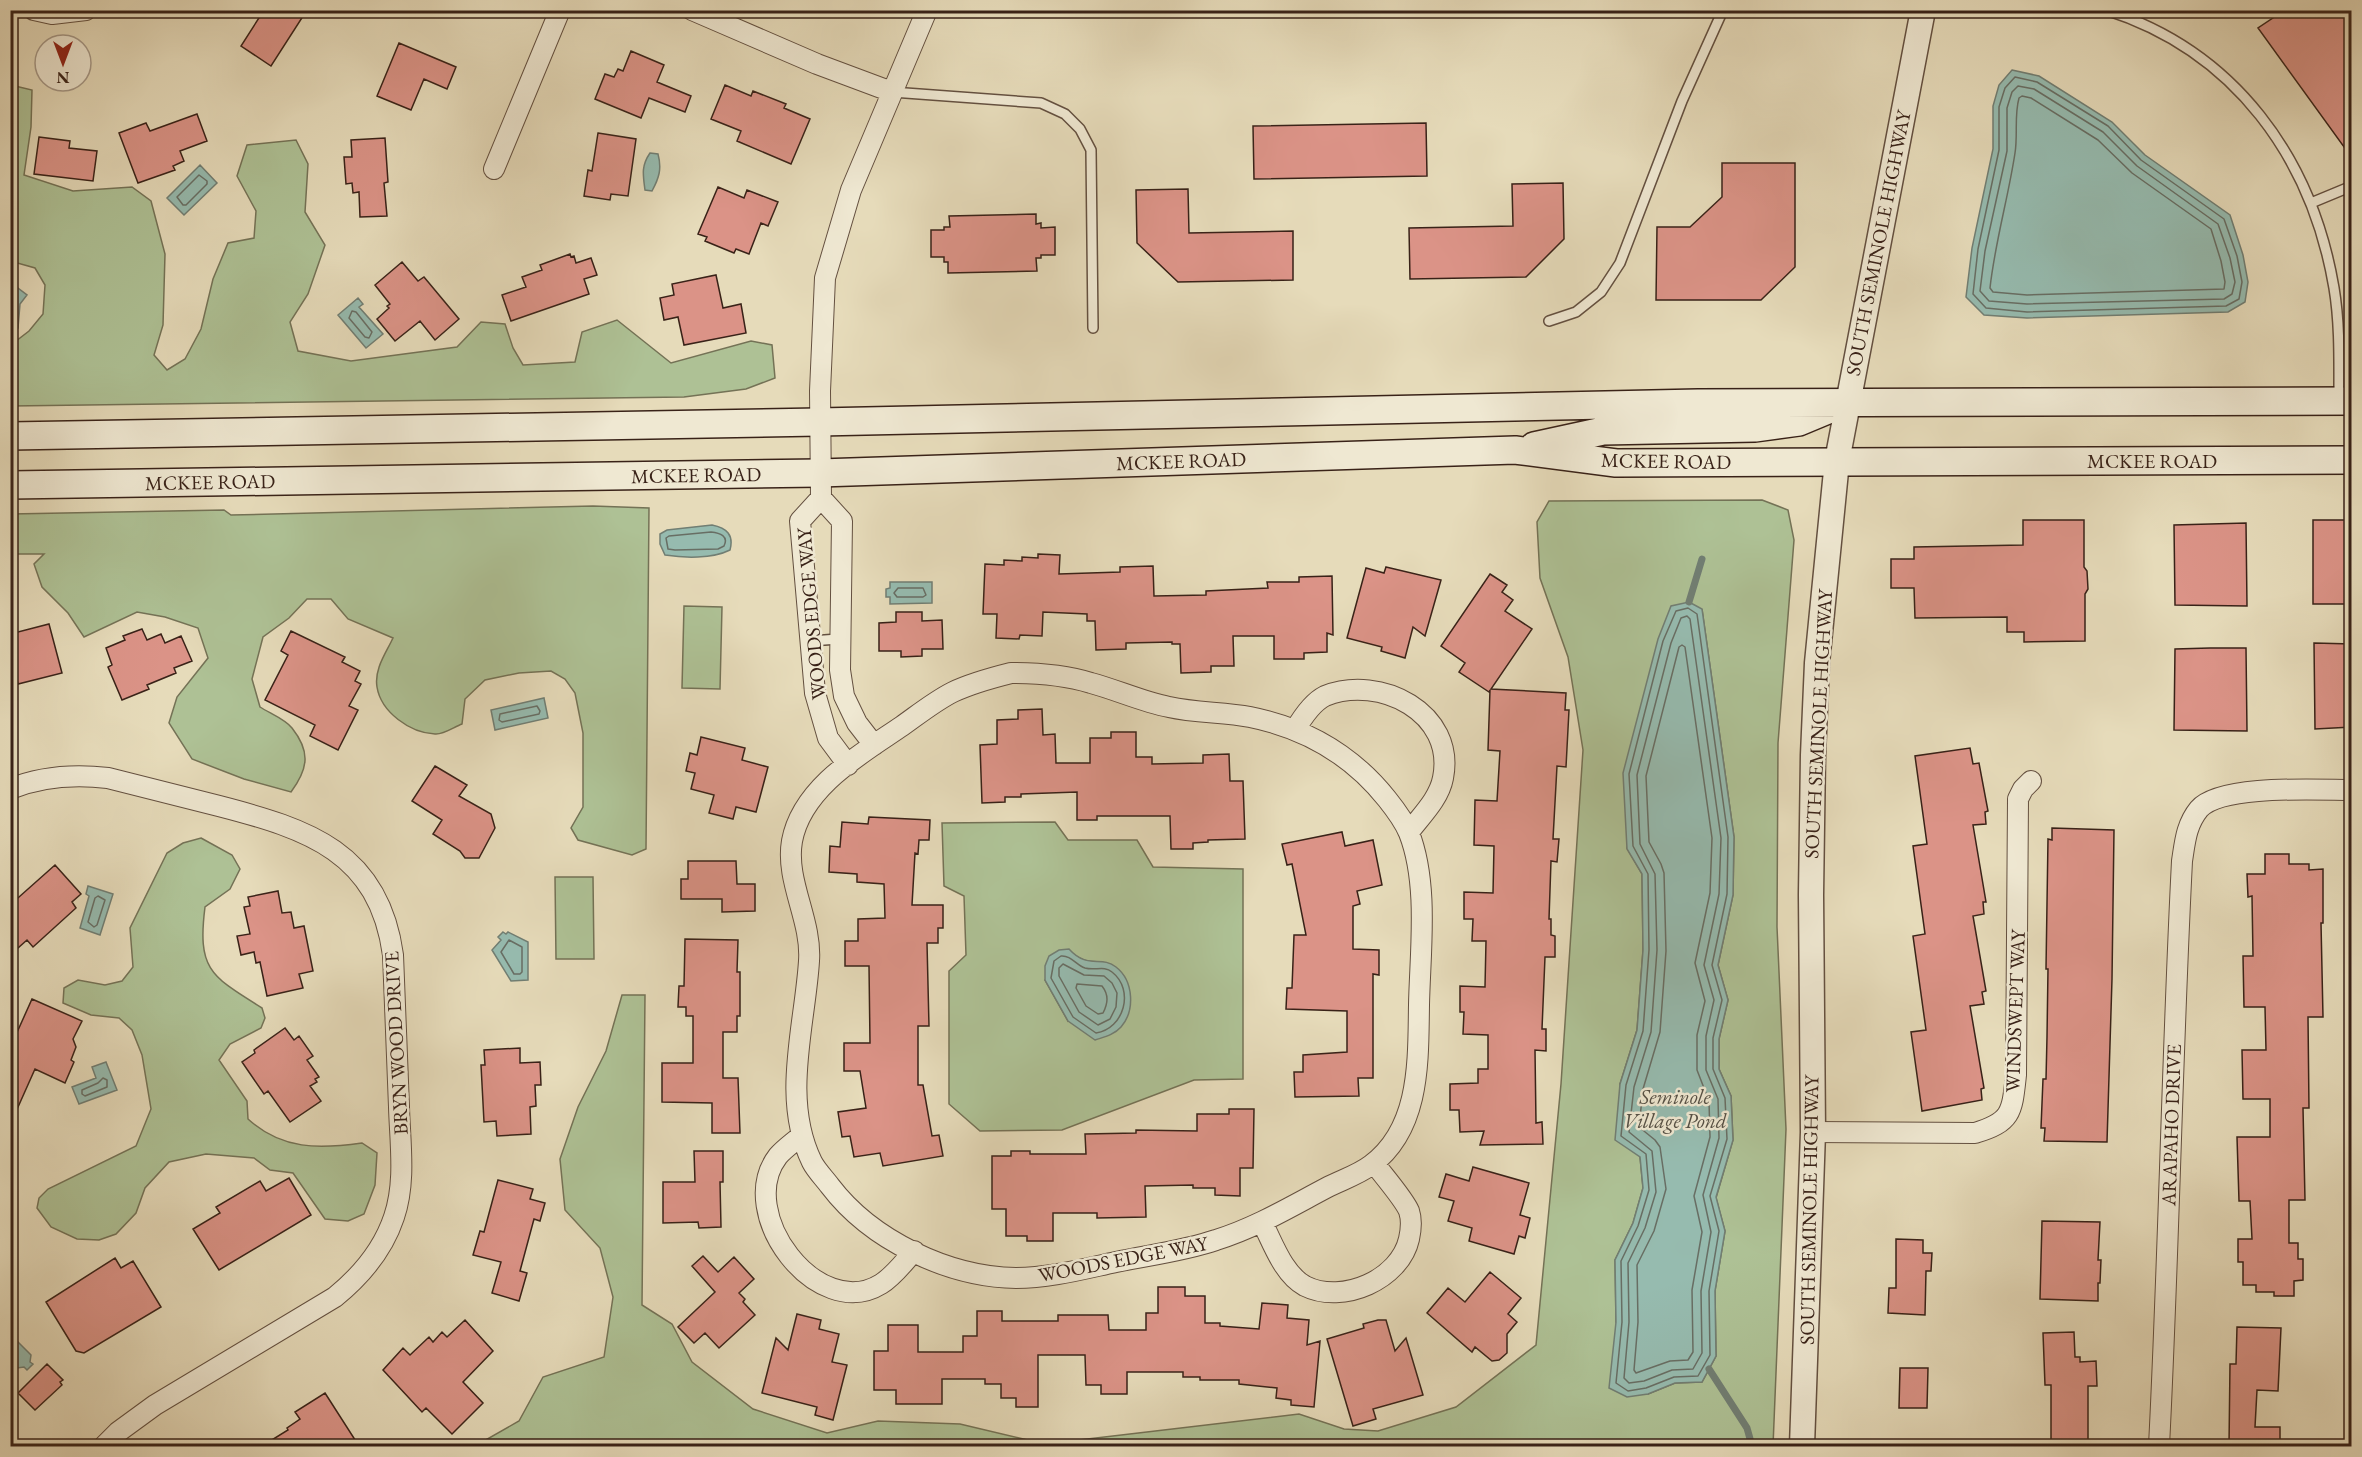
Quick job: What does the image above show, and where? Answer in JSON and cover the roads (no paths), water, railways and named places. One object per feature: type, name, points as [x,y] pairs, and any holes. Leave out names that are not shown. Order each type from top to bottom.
[{"type":"main road","points":[[10,436],[819,434],[1686,403],[2345,401]]},
{"type":"main road","points":[[1515,450],[1603,431],[1755,428],[1799,422],[1847,402]]},
{"type":"main road","name":"MCKEE ROAD","points":[[10,485],[821,485],[1515,450],[1617,463],[2352,460]]},
{"type":"street","points":[[34,10],[52,14],[86,10]]},
{"type":"street","points":[[494,169],[560,10]]},
{"type":"street","points":[[692,10],[817,64],[892,92]]},
{"type":"street","points":[[821,485],[819,434],[825,278],[851,190],[927,10]]},
{"type":"street","name":"SOUTH SEMINOLE HIGHWAY","points":[[1802,1446],[1813,1132],[1811,907],[1817,663],[1837,462],[1923,10]]},
{"type":"street","name":"WOODS EDGE WAY","points":[[848,765],[828,738],[815,693],[800,521],[821,485],[842,521],[838,639],[844,696],[856,723],[874,745]]},
{"type":"street","name":"WOODS EDGE WAY","points":[[1011,673],[1049,674],[1086,681],[1169,707],[1250,717],[1295,730],[1341,755],[1371,779],[1392,805],[1409,832],[1422,904],[1418,1067],[1414,1095],[1393,1144],[1374,1163],[1262,1222],[1214,1241],[1052,1276],[1015,1278],[978,1275],[945,1265],[880,1234],[845,1206],[813,1164],[802,1135],[797,1099],[797,1058],[810,953],[807,929],[792,872],[791,844],[797,824],[807,805],[822,787],[874,745],[948,694],[980,680],[1011,673]]},
{"type":"street","points":[[1295,730],[1304,715],[1324,697],[1358,689],[1393,695],[1415,707],[1432,726],[1444,752],[1443,778],[1428,808],[1409,832]]},
{"type":"street","name":"BRYN WOOD DRIVE","points":[[10,789],[60,776],[85,775],[108,778],[276,820],[327,844],[349,862],[370,886],[384,914],[390,934],[393,955],[401,1169],[395,1215],[385,1240],[365,1269],[334,1296],[155,1405],[118,1432],[104,1446]]},
{"type":"street","name":"WINDSWEPT WAY","points":[[1813,1132],[1975,1133],[1997,1126],[2010,1112],[2016,1075],[2018,799],[2023,789],[2031,781]]},
{"type":"street","name":"ARAPAHO DRIVE","points":[[2159,1446],[2182,861],[2190,822],[2201,807],[2222,796],[2243,792],[2352,790]]},
{"type":"street","points":[[802,1135],[777,1157],[766,1186],[767,1209],[772,1230],[780,1246],[801,1268],[825,1285],[852,1292],[881,1284],[914,1251]]},
{"type":"street","points":[[1262,1222],[1288,1271],[1305,1286],[1327,1292],[1354,1290],[1371,1283],[1389,1272],[1400,1260],[1407,1248],[1411,1228],[1409,1211],[1374,1163]]},
{"type":"lane","points":[[1549,321],[1576,312],[1601,292],[1620,263],[1682,101],[1723,10]]},
{"type":"lane","points":[[2106,10],[2159,31],[2229,82],[2252,103],[2271,127],[2289,156],[2311,203],[2334,287],[2345,401]]},
{"type":"lane","points":[[892,92],[1041,103],[1065,114],[1080,129],[1091,150],[1093,328]]},
{"type":"lane","points":[[2311,203],[2352,186]]},
{"type":"lane","points":[[811,641],[838,639]]},
{"type":"water","points":[[2012,70],[2039,76],[2112,122],[2145,155],[2230,215],[2243,255],[2248,282],[2245,302],[2228,312],[2027,318],[1984,315],[1966,297],[1972,248],[1993,149],[1993,106],[1999,85]]},
{"type":"water","points":[[650,153],[658,154],[660,164],[658,178],[652,191],[645,190],[643,175],[645,162]]},
{"type":"water","points":[[200,165],[217,183],[184,215],[167,198]]},
{"type":"water","points":[[10,282],[27,295],[20,304],[18,328],[11,328]]},
{"type":"water","points":[[358,298],[363,304],[359,307],[383,334],[366,348],[338,315]]},
{"type":"water","points":[[712,525],[728,533],[731,540],[730,550],[698,557],[665,555],[660,544],[660,534],[667,530]]},
{"type":"water","points":[[890,582],[932,582],[932,603],[890,604],[890,597],[886,597],[886,589],[890,588]]},
{"type":"water","name":"Seminole Village Pond","points":[[1689,602],[1702,609],[1734,837],[1733,895],[1718,965],[1728,1000],[1719,1039],[1719,1069],[1731,1096],[1733,1140],[1716,1197],[1725,1231],[1715,1291],[1716,1356],[1702,1382],[1675,1383],[1648,1394],[1627,1397],[1609,1388],[1616,1322],[1615,1260],[1633,1223],[1643,1188],[1640,1157],[1615,1140],[1620,1084],[1637,1030],[1643,950],[1642,874],[1627,849],[1623,773],[1658,639],[1671,606]]},
{"type":"water","points":[[544,698],[548,718],[495,730],[491,710]]},
{"type":"water","points":[[88,886],[113,894],[100,935],[80,928],[89,896],[86,894]]},
{"type":"water","points":[[503,932],[506,934],[508,932],[528,942],[528,980],[511,981],[492,950],[501,940],[498,937]]},
{"type":"water","points":[[1069,949],[1082,959],[1105,962],[1116,967],[1126,980],[1130,996],[1129,1013],[1121,1027],[1112,1034],[1095,1040],[1068,1021],[1045,980],[1045,966],[1049,956],[1059,950]]},
{"type":"water","points":[[106,1062],[117,1090],[79,1104],[72,1087],[96,1078],[92,1067]]},
{"type":"water","points":[[10,1334],[31,1355],[30,1362],[33,1364],[27,1370],[24,1367],[17,1368],[11,1361]]},
{"type":"waterway","points":[[1689,602],[1702,559]]},
{"type":"waterway","points":[[1709,1369],[1747,1428],[1752,1446]]}]
